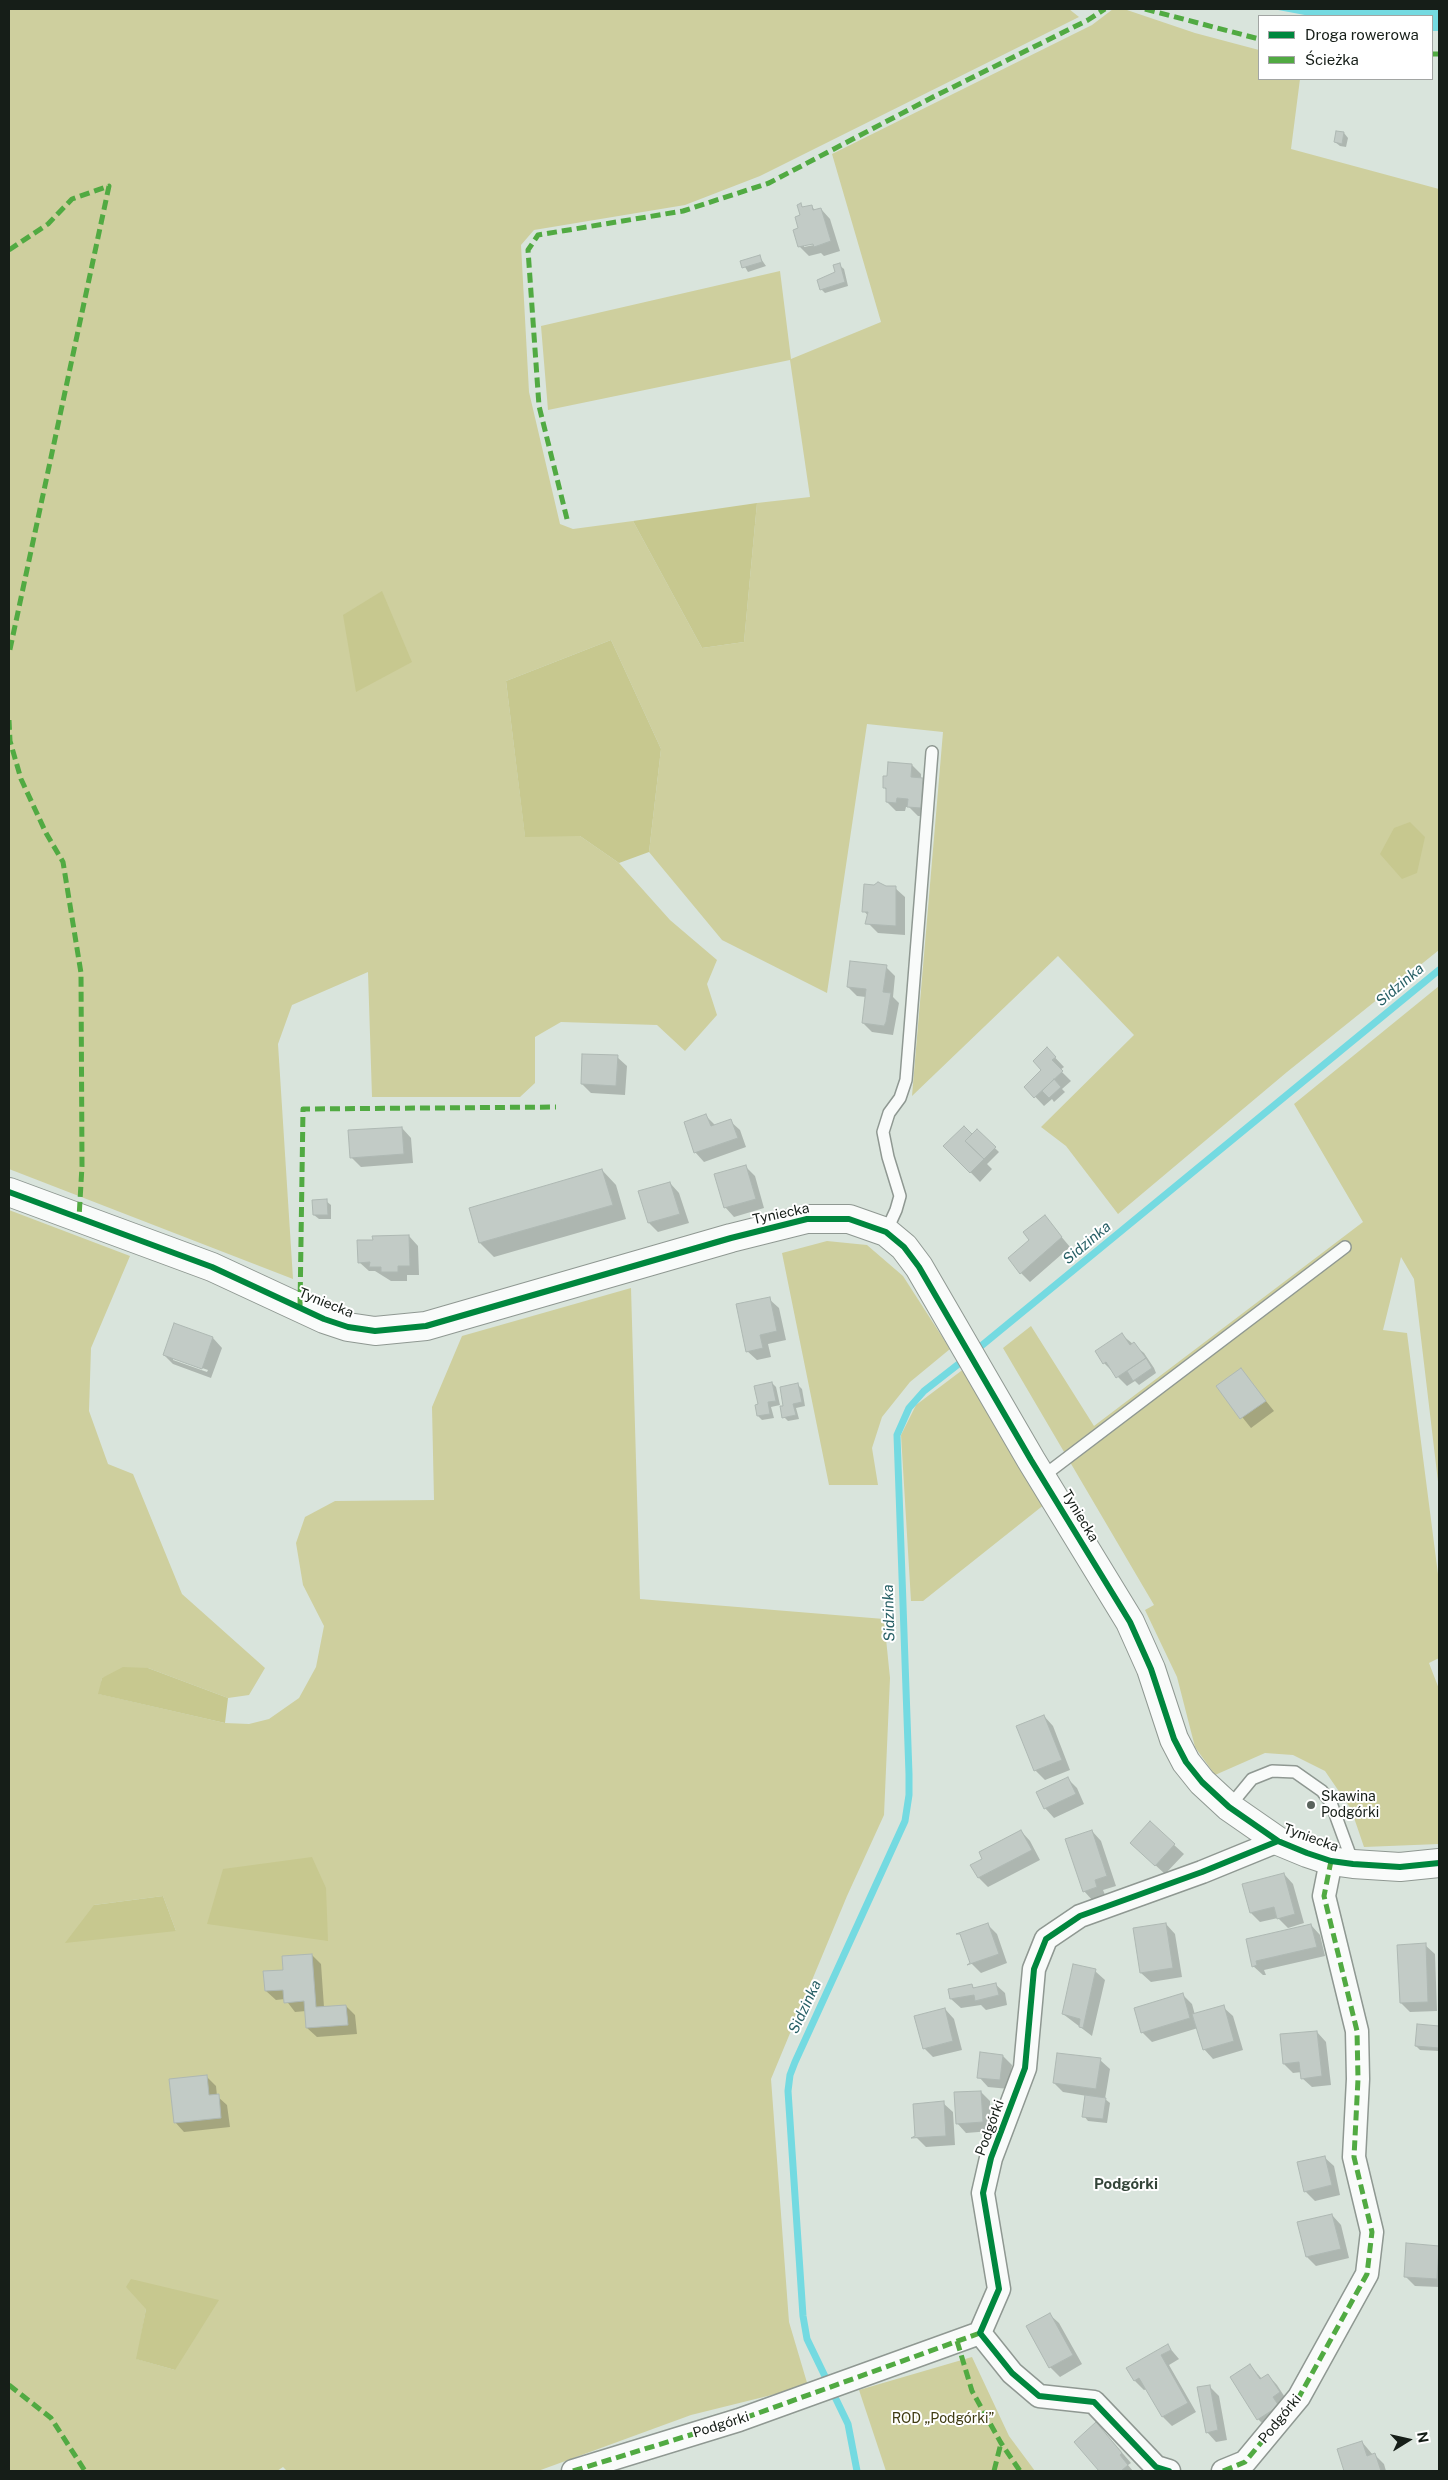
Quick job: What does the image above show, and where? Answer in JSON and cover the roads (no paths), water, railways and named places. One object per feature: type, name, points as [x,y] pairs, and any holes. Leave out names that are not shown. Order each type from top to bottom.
[{"type":"street","name":"Tyniecka","points":[[9,1192],[212,1267],[324,1319],[348,1327],[375,1331],[426,1326],[731,1238],[807,1219],[849,1219],[886,1232],[904,1247],[919,1266],[1042,1477],[1130,1622],[1151,1669],[1174,1739],[1186,1762],[1229,1807],[1278,1841],[1342,1862],[1400,1867],[1439,1862]]},
{"type":"street","name":"Podgórki","points":[[573,2471],[739,2420],[980,2333],[999,2289],[983,2193],[991,2158],[1025,2068],[1034,1969],[1046,1939],[1080,1916],[1202,1872],[1278,1841]]},
{"type":"street","name":"Podgórki","points":[[1223,2471],[1245,2462],[1299,2397],[1368,2274],[1372,2232],[1354,2157],[1358,2080],[1357,2031],[1324,1896],[1342,1862]]},
{"type":"street","points":[[980,2333],[1012,2373],[1040,2396],[1094,2402],[1156,2468],[1169,2471]]},
{"type":"lane","points":[[886,1232],[900,1196],[888,1157],[883,1132],[889,1113],[900,1098],[906,1080],[932,752]]},
{"type":"lane","points":[[1042,1477],[1344,1246]]},
{"type":"lane","points":[[1229,1807],[1252,1779],[1272,1771],[1295,1772],[1322,1791],[1331,1803],[1342,1862]]},
{"type":"water","points":[[1273,9],[1439,9],[1439,31],[1433,31],[1433,15],[1305,15]]},
{"type":"waterway","name":"Sidzinka","points":[[975,1351],[1439,970]]},
{"type":"waterway","name":"Sidzinka","points":[[857,2471],[848,2424],[807,2339],[803,2316],[788,2091],[790,2075],[795,2062],[905,1821],[909,1795],[909,1774],[897,1435],[909,1408],[924,1391],[965,1359]]},
{"type":"place","name":"Skawina Podgórki","points":[[1311,1805]]},
{"type":"district","name":"Podgórki","points":[[1126,2184]]},
{"type":"park label","name":"ROD „Podgórki”","points":[[943,2419]]}]
